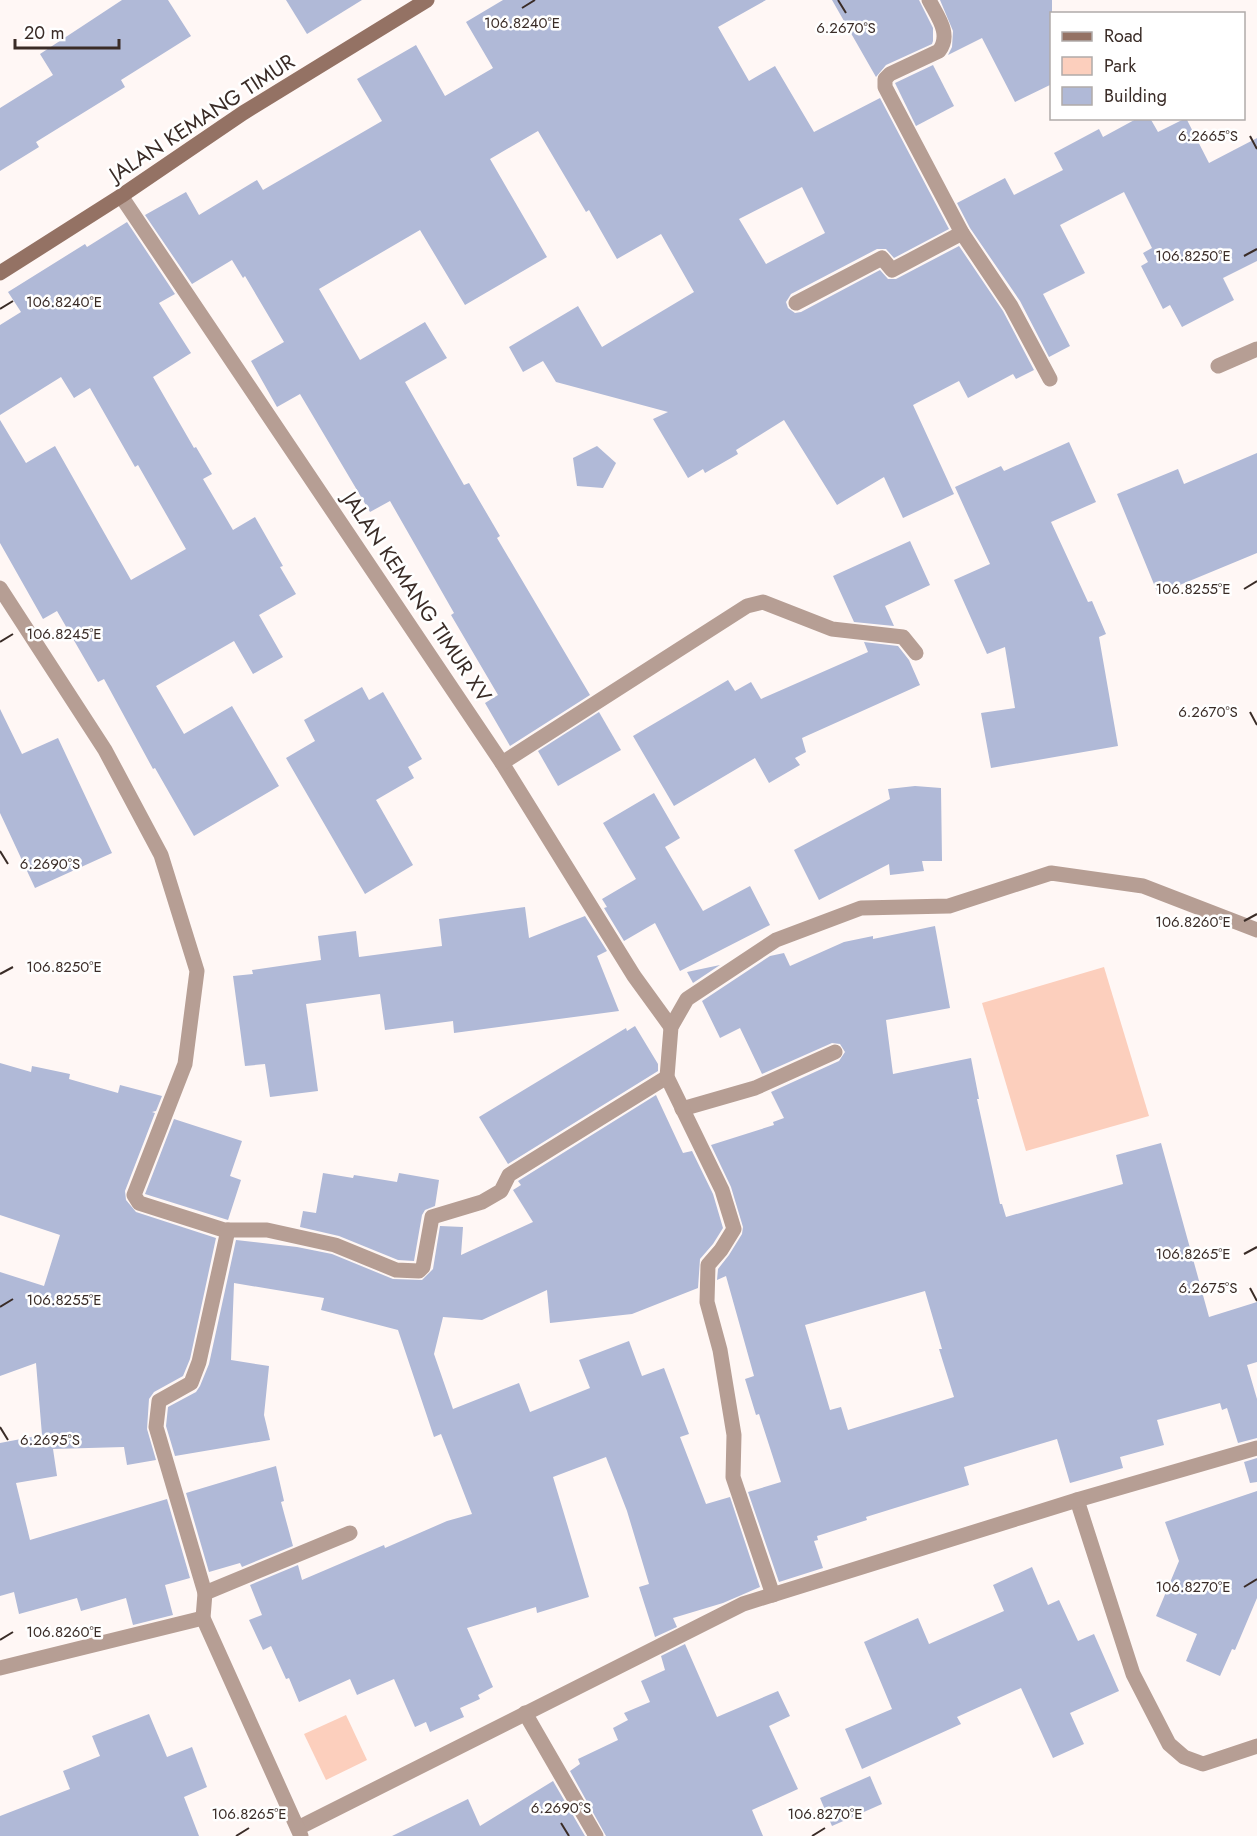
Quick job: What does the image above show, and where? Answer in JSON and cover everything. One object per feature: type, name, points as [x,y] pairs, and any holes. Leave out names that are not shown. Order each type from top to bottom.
[{"type":"street","name":"JALAN KEMANG TIMUR","points":[[0,273],[121,196],[243,113],[427,0]]},
{"type":"street","points":[[929,0],[945,33],[945,44],[939,51],[890,74],[885,80],[885,87],[962,233],[1011,306],[1050,379]]},
{"type":"street","name":"JALAN KEMANG TIMUR XV","points":[[121,196],[502,763],[638,982],[667,1023]]},
{"type":"street","points":[[796,303],[882,258],[892,270],[962,233]]},
{"type":"street","points":[[1218,366],[1257,349]]},
{"type":"street","points":[[0,588],[105,750],[161,855],[197,971],[185,1064],[134,1195],[139,1203],[228,1230],[267,1230],[335,1245],[396,1270],[419,1271],[423,1267],[432,1217],[482,1202],[501,1191],[509,1175],[550,1151],[594,1120],[667,1077]]},
{"type":"street","points":[[502,763],[747,606],[763,602],[832,629],[903,637],[916,653]]},
{"type":"street","points":[[773,1595],[733,1477],[734,1435],[720,1350],[706,1302],[708,1265],[721,1251],[734,1229],[722,1190],[667,1077],[667,1023],[687,999],[776,940],[861,908],[949,906],[1051,873],[1143,886],[1257,930]]},
{"type":"street","points":[[682,1109],[754,1088],[835,1052]]},
{"type":"street","points":[[228,1230],[191,1383],[159,1401],[156,1427],[205,1593],[203,1618],[299,1832],[525,1713],[743,1604],[1077,1500],[1257,1448]]},
{"type":"street","points":[[1077,1500],[1133,1674],[1169,1744],[1184,1757],[1203,1764],[1257,1746]]},
{"type":"street","points":[[205,1593],[350,1533]]},
{"type":"street","points":[[0,1668],[203,1618]]},
{"type":"street","points":[[525,1713],[596,1836]]},
{"type":"green space","points":[[1104,967],[1149,1116],[1026,1151],[982,1003]]},
{"type":"green space","points":[[346,1715],[367,1760],[326,1780],[304,1734]]},
{"type":"building","points":[[122,0],[168,0],[191,36],[121,80],[125,87],[36,142],[39,147],[0,171],[0,108],[53,75],[40,54]]},
{"type":"building","points":[[286,0],[362,0],[307,34]]},
{"type":"building","points":[[503,0],[766,0],[718,27],[749,81],[775,66],[814,132],[880,98],[949,229],[894,258],[886,249],[877,249],[791,294],[786,302],[788,308],[795,313],[801,312],[880,270],[888,279],[896,279],[959,246],[1003,311],[1034,370],[1016,379],[1013,374],[968,398],[959,381],[913,405],[954,494],[903,518],[884,477],[837,505],[784,420],[736,450],[738,454],[705,473],[703,469],[688,478],[653,419],[668,412],[556,382],[543,361],[523,372],[509,347],[578,306],[602,347],[694,292],[661,234],[617,259],[589,210],[586,212],[538,131],[490,159],[547,257],[465,305],[420,230],[319,289],[360,360],[425,322],[447,358],[405,382],[464,485],[469,483],[500,536],[497,538],[590,695],[510,746],[485,703],[498,695],[451,615],[454,613],[390,501],[370,512],[300,394],[277,407],[251,361],[284,342],[245,276],[243,278],[232,260],[192,284],[145,215],[186,192],[199,215],[257,180],[263,190],[382,121],[357,79],[416,45],[445,96],[493,68],[466,22]],"holes":[[[802,187],[825,233],[766,264],[739,219]]]},
{"type":"building","points":[[832,0],[919,0],[933,28],[932,44],[886,65],[876,77]]},
{"type":"building","points":[[940,0],[1052,0],[1050,85],[1015,102],[982,38],[948,55],[952,47],[953,31]]},
{"type":"building","points":[[933,65],[954,106],[916,126],[895,83]]},
{"type":"building","points":[[1134,120],[1151,120],[1158,132],[1182,120],[1187,120],[1209,163],[1257,138],[1257,261],[1223,278],[1234,300],[1182,327],[1170,305],[1163,309],[1141,266],[1148,262],[1143,253],[1152,248],[1124,192],[1060,225],[1085,273],[1043,294],[1070,346],[1049,357],[1020,301],[970,228],[957,203],[1005,178],[1014,195],[1063,170],[1054,153],[1099,129],[1103,137]]},
{"type":"building","points":[[127,222],[175,294],[159,303],[191,353],[153,377],[194,448],[196,447],[212,474],[203,479],[233,530],[255,517],[296,594],[259,615],[283,657],[253,674],[234,641],[156,686],[184,734],[232,706],[279,786],[194,836],[155,768],[153,769],[104,679],[98,682],[57,611],[43,619],[0,543],[0,420],[26,463],[55,446],[131,580],[186,549],[138,465],[135,467],[90,388],[74,398],[61,377],[0,415],[0,325],[21,312],[8,292],[85,244],[87,247]]},
{"type":"building","points":[[1069,442],[1096,502],[1051,522],[1088,602],[1092,601],[1106,634],[1099,637],[1118,746],[991,768],[981,713],[1015,708],[1005,647],[987,654],[954,580],[990,564],[955,487],[1001,466],[1004,471]]},
{"type":"building","points":[[597,446],[616,463],[603,488],[577,486],[573,458]]},
{"type":"building","points":[[1257,453],[1257,553],[1158,594],[1117,494],[1178,469],[1184,484]]},
{"type":"building","points":[[910,541],[930,585],[885,606],[894,626],[854,622],[833,576]]},
{"type":"building","points":[[864,642],[898,646],[909,660],[920,685],[802,738],[806,752],[795,758],[800,765],[769,783],[755,758],[674,806],[633,736],[728,680],[735,691],[751,682],[761,699],[868,652]]},
{"type":"building","points":[[362,687],[369,700],[383,692],[422,759],[408,767],[414,778],[376,800],[413,865],[365,894],[286,758],[315,741],[304,720]]},
{"type":"building","points":[[0,709],[22,754],[58,738],[112,853],[35,888],[0,813]]},
{"type":"building","points":[[599,712],[621,750],[558,786],[538,751]]},
{"type":"building","points":[[915,786],[941,788],[942,861],[922,861],[924,871],[890,875],[889,864],[819,900],[794,850],[890,799],[888,789]]},
{"type":"building","points":[[654,793],[680,838],[665,847],[703,911],[750,886],[770,925],[680,971],[655,923],[624,941],[604,908],[607,907],[602,899],[636,879],[603,823]]},
{"type":"building","points":[[525,907],[529,938],[585,916],[607,951],[597,956],[619,1011],[454,1033],[453,1021],[385,1030],[380,994],[306,1004],[318,1091],[270,1097],[265,1064],[245,1066],[233,976],[253,974],[252,970],[321,960],[318,936],[356,931],[359,957],[442,946],[439,919]]},
{"type":"building","points":[[935,926],[950,1008],[886,1020],[893,1074],[971,1058],[979,1099],[977,1099],[1000,1204],[1002,1204],[1006,1217],[1123,1184],[1116,1155],[1161,1143],[1209,1317],[1257,1302],[1257,1362],[1247,1365],[1257,1399],[1257,1438],[1238,1443],[1227,1408],[1222,1410],[1220,1403],[1157,1420],[1164,1445],[1120,1457],[1123,1468],[1070,1483],[1057,1439],[964,1467],[969,1485],[866,1517],[867,1520],[817,1536],[818,1540],[814,1541],[823,1568],[779,1582],[748,1492],[781,1482],[745,1379],[754,1376],[726,1276],[717,1280],[718,1269],[742,1234],[743,1227],[731,1187],[711,1145],[774,1125],[773,1122],[784,1118],[771,1092],[839,1061],[845,1052],[840,1044],[832,1043],[762,1074],[740,1028],[720,1038],[702,1001],[770,956],[784,953],[790,966],[844,942],[873,936],[873,939]],"holes":[[[925,1291],[942,1349],[939,1349],[954,1397],[848,1430],[841,1407],[830,1410],[805,1325]]]},
{"type":"building","points":[[720,965],[693,983],[687,972]]},
{"type":"building","points":[[635,1026],[658,1064],[658,1071],[508,1164],[479,1117],[626,1028],[627,1031]]},
{"type":"building","points":[[0,1063],[31,1072],[32,1066],[70,1074],[69,1079],[118,1093],[120,1085],[162,1096],[156,1111],[152,1112],[155,1113],[125,1191],[126,1200],[136,1212],[216,1238],[190,1359],[183,1376],[154,1392],[149,1399],[147,1429],[156,1460],[127,1465],[124,1447],[53,1449],[57,1476],[16,1483],[30,1540],[167,1499],[190,1578],[165,1585],[173,1615],[133,1625],[126,1598],[81,1611],[77,1598],[19,1614],[14,1592],[0,1596],[0,1443],[42,1435],[36,1363],[0,1376],[0,1272],[44,1286],[60,1235],[0,1215]]},
{"type":"building","points":[[656,1095],[683,1153],[692,1151],[713,1194],[723,1228],[700,1259],[698,1288],[632,1314],[550,1323],[547,1290],[482,1320],[443,1317],[434,1354],[453,1409],[519,1383],[530,1412],[590,1388],[579,1360],[629,1341],[642,1376],[664,1368],[689,1434],[680,1437],[706,1504],[730,1497],[760,1587],[723,1603],[673,1618],[677,1627],[655,1637],[639,1587],[649,1584],[627,1511],[606,1457],[553,1477],[589,1597],[537,1613],[536,1607],[467,1628],[493,1687],[478,1695],[480,1699],[460,1708],[464,1717],[430,1732],[426,1722],[415,1727],[394,1679],[357,1695],[350,1679],[299,1702],[271,1646],[263,1650],[249,1620],[262,1615],[250,1585],[298,1565],[302,1580],[384,1545],[385,1548],[447,1521],[472,1514],[441,1434],[434,1437],[398,1330],[321,1310],[324,1298],[234,1283],[231,1360],[269,1366],[264,1415],[270,1440],[175,1456],[166,1426],[168,1407],[196,1392],[209,1364],[236,1240],[297,1247],[332,1254],[393,1279],[422,1280],[433,1269],[440,1226],[463,1227],[461,1255],[533,1222],[513,1190],[521,1185],[518,1181]]},
{"type":"building","points":[[174,1119],[242,1141],[230,1176],[241,1180],[228,1220],[145,1194]]},
{"type":"building","points":[[323,1173],[397,1182],[399,1173],[439,1180],[435,1206],[425,1210],[422,1215],[414,1261],[398,1260],[339,1236],[300,1227],[303,1211],[316,1213]]},
{"type":"building","points":[[1257,1458],[1257,1482],[1250,1483],[1244,1462]]},
{"type":"building","points":[[276,1466],[284,1501],[281,1502],[293,1546],[242,1567],[240,1563],[209,1572],[186,1493]]},
{"type":"building","points":[[1257,1491],[1257,1598],[1235,1650],[1232,1649],[1220,1676],[1186,1661],[1197,1634],[1156,1616],[1179,1561],[1165,1522]]},
{"type":"building","points":[[1032,1567],[1048,1605],[1059,1600],[1078,1641],[1094,1634],[1119,1691],[1070,1713],[1084,1744],[1053,1758],[1021,1688],[957,1717],[961,1724],[862,1769],[845,1729],[892,1709],[864,1642],[918,1618],[929,1644],[1004,1611],[993,1585]]},
{"type":"building","points":[[685,1644],[717,1717],[778,1691],[790,1716],[769,1726],[798,1789],[752,1810],[763,1836],[606,1836],[570,1771],[580,1764],[578,1759],[618,1740],[613,1728],[628,1720],[624,1713],[650,1702],[641,1681],[665,1670],[661,1656]]},
{"type":"building","points":[[149,1714],[167,1757],[192,1747],[207,1787],[184,1797],[199,1836],[0,1836],[0,1816],[70,1789],[63,1771],[100,1756],[92,1736]]},
{"type":"building","points":[[870,1776],[882,1804],[832,1826],[820,1798]]},
{"type":"building","points":[[553,1781],[585,1836],[392,1836],[468,1799],[480,1826]]}]
